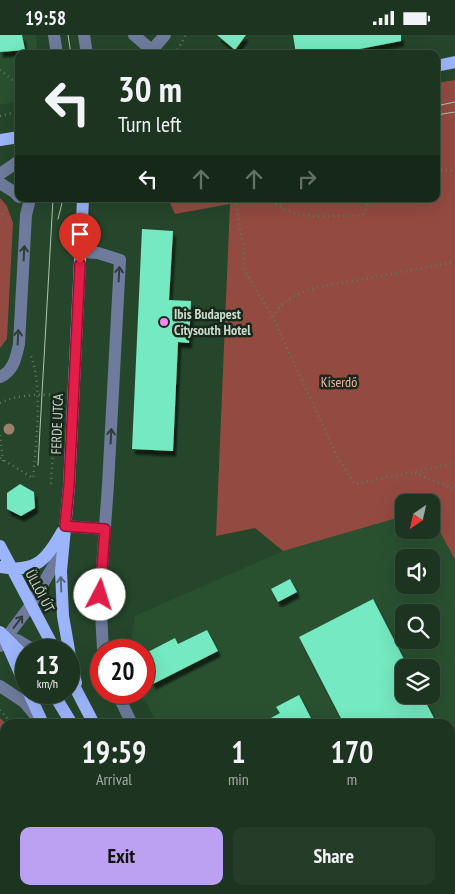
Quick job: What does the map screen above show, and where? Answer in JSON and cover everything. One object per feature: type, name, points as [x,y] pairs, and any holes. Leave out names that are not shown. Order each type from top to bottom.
[{"type":"main road","points":[[440,65],[455,62]]},
{"type":"main road","points":[[0,140],[15,138]]},
{"type":"main road","name":"FERDE UTCA","points":[[67,639],[61,592],[62,551],[69,486],[83,202]]},
{"type":"main road","points":[[6,568],[22,569],[42,562],[54,548],[65,526]]},
{"type":"main road","name":"ÜLLŐI ÚT","points":[[0,546],[6,568],[49,639]]},
{"type":"main road","points":[[2,641],[15,650]]},
{"type":"main road","points":[[2,641],[15,666]]},
{"type":"main road","points":[[80,697],[91,719]]},
{"type":"main road","points":[[34,704],[41,719]]},
{"type":"main road","points":[[60,704],[69,719]]},
{"type":"street","points":[[54,35],[56,50]]},
{"type":"street","points":[[84,35],[86,50]]},
{"type":"street","points":[[134,35],[152,50]]},
{"type":"street","points":[[155,50],[165,35]]},
{"type":"street","points":[[0,174],[15,164]]},
{"type":"street","points":[[0,183],[15,193]]},
{"type":"street","points":[[21,202],[26,215]]},
{"type":"street","points":[[0,377],[6,374],[15,361],[19,344],[26,215],[29,202]]},
{"type":"street","points":[[80,251],[98,253],[120,260],[100,595],[102,639]]},
{"type":"street","points":[[65,526],[105,529]]},
{"type":"street","points":[[2,641],[30,606],[62,551]]},
{"type":"street","points":[[2,641],[15,641]]},
{"type":"street","points":[[2,641],[15,655]]},
{"type":"street","points":[[0,686],[24,702],[39,719]]},
{"type":"street","points":[[65,704],[74,719]]},
{"type":"street","points":[[122,704],[130,719]]},
{"type":"path","points":[[177,50],[186,35]]},
{"type":"path","points":[[0,70],[15,82]]},
{"type":"path","points":[[0,116],[15,112]]},
{"type":"path","points":[[440,169],[455,171]]},
{"type":"path","points":[[236,202],[245,271],[273,318],[337,456],[355,484],[455,463]]},
{"type":"path","points":[[271,202],[281,209],[320,218],[331,216],[355,217],[365,213],[368,202]]},
{"type":"path","points":[[0,219],[7,206]]},
{"type":"path","points":[[273,318],[280,305],[293,295],[315,288],[455,262]]},
{"type":"path","points":[[0,458],[33,478],[37,394],[36,370],[31,354]]},
{"type":"path","points":[[0,403],[10,398],[37,394],[56,395],[51,485]]},
{"type":"path","points":[[0,435],[3,461]]},
{"type":"path","points":[[413,473],[455,489]]},
{"type":"shaded area","points":[[0,35],[36,35],[38,50],[15,50],[15,102],[0,105]]},
{"type":"shaded area","points":[[395,519],[395,539],[440,539],[440,532],[455,560],[455,719],[154,719],[147,704],[155,704],[155,639],[132,639],[135,616],[283,551]]},
{"type":"green space","name":"Kiserdő","points":[[455,80],[455,560],[440,532],[440,494],[395,494],[395,519],[283,551],[255,528],[216,536],[230,204],[175,214],[169,202],[440,202],[440,82]]},
{"type":"green space","points":[[0,198],[7,206],[13,223],[7,339],[0,348]]},
{"type":"building","points":[[0,35],[22,35],[25,50],[0,52]]},
{"type":"building","points":[[217,35],[246,35],[235,50]]},
{"type":"building","points":[[293,35],[401,35],[401,41],[355,50],[295,50]]},
{"type":"building","name":"Ibis Budapest Citysouth Hotel","points":[[142,229],[173,231],[169,300],[191,301],[189,343],[178,342],[173,451],[132,449]]},
{"type":"building","points":[[20,484],[34,492],[35,508],[21,516],[7,509],[7,493]]},
{"type":"building","points":[[290,579],[297,592],[278,602],[271,589]]},
{"type":"building","points":[[373,599],[395,642],[395,649],[399,649],[404,659],[395,659],[395,704],[427,704],[434,719],[341,719],[299,637]]},
{"type":"building","points":[[207,630],[218,651],[155,683],[155,648],[175,638],[178,644]]},
{"type":"building","points":[[299,695],[311,719],[269,719],[280,713],[276,707]]},
{"type":"tram line","points":[[68,35],[70,50]]},
{"type":"tram line","points":[[440,105],[455,102]]},
{"type":"tram line","points":[[440,114],[455,112]]},
{"type":"tram line","points":[[38,465],[53,202]]},
{"type":"tram line","points":[[58,219],[62,202]]},
{"type":"place","name":"Ibis Budapest Citysouth Hotel","points":[[164,322]]},
{"type":"route","points":[[80,264],[68,505],[65,526],[105,529],[100,595]]}]
